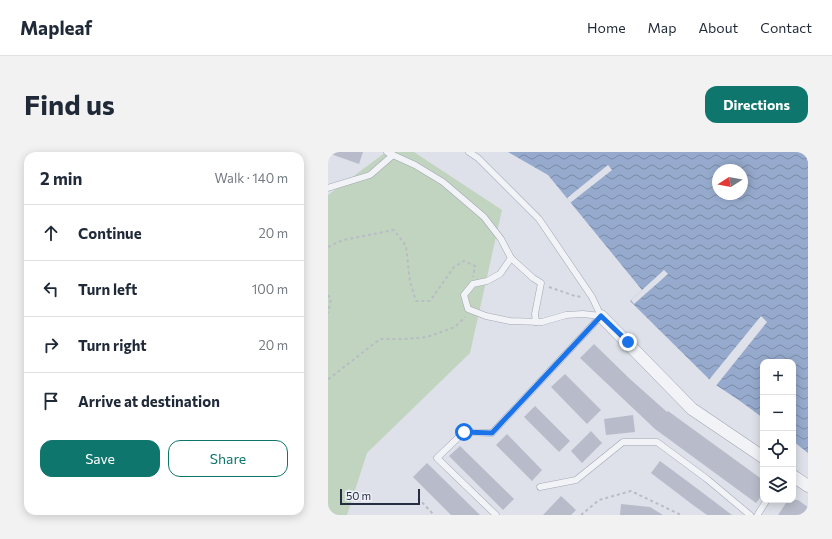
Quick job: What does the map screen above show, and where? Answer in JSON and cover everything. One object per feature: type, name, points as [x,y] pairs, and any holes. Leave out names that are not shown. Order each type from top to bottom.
[{"type":"street","points":[[601,316],[692,409],[760,455]]},
{"type":"street","points":[[796,478],[808,486]]},
{"type":"lane","points":[[469,152],[478,158],[539,219],[592,297],[601,316]]},
{"type":"lane","points":[[328,188],[370,175],[390,154],[415,165],[443,182],[484,217],[501,239],[511,258],[533,278],[541,282],[536,322]]},
{"type":"lane","points":[[511,258],[500,274],[487,281],[473,284],[464,296],[468,309],[486,316],[510,321],[542,322],[566,315],[584,314],[601,316]]},
{"type":"lane","points":[[496,515],[437,458],[464,432],[492,433],[601,316]]},
{"type":"lane","points":[[540,487],[576,480],[623,442],[657,442],[707,479],[750,515]]},
{"type":"lane","points":[[757,514],[765,503]]},
{"type":"path","points":[[328,247],[343,240],[394,230],[406,246],[410,282],[416,301],[430,301],[454,267],[464,261],[474,266],[473,284]]},
{"type":"path","points":[[541,282],[550,288],[575,296],[592,297]]},
{"type":"path","points":[[328,295],[331,299],[328,313]]},
{"type":"path","points":[[328,379],[380,339],[427,337],[455,327],[465,316],[468,309]]},
{"type":"path","points":[[581,515],[599,500],[631,491],[681,515]]},
{"type":"path","points":[[418,498],[434,515]]},
{"type":"green space","points":[[386,152],[414,152],[502,210],[470,353],[367,453],[347,515],[328,515],[328,195]]},
{"type":"water","points":[[508,152],[808,152],[808,453],[796,443],[796,359],[760,359],[760,416],[713,383],[630,301],[642,290],[548,175]]},
{"type":"pier","points":[[608,165],[612,170],[570,203],[567,198]]},
{"type":"pier","points":[[664,270],[668,274],[634,304],[631,300]]},
{"type":"pier","points":[[761,316],[767,322],[715,387],[708,381]]},
{"type":"building","points":[[328,152],[363,152],[359,164]]},
{"type":"building","points":[[594,344],[667,412],[668,411],[760,478],[760,498],[756,503],[655,429],[580,358]]},
{"type":"building","points":[[565,374],[601,410],[587,424],[551,387]]},
{"type":"building","points":[[535,406],[570,441],[559,452],[524,417]]},
{"type":"building","points":[[633,415],[635,432],[606,435],[604,419]]},
{"type":"building","points":[[591,431],[602,443],[582,463],[571,451]]},
{"type":"building","points":[[507,434],[542,470],[532,481],[496,445]]},
{"type":"building","points":[[460,446],[514,499],[503,510],[449,456]]},
{"type":"building","points":[[660,461],[732,515],[707,515],[693,505],[651,473]]},
{"type":"building","points":[[427,463],[480,515],[451,515],[413,477]]},
{"type":"building","points":[[561,496],[576,510],[571,515],[543,515]]},
{"type":"building","points":[[796,500],[808,507],[808,515],[778,515],[786,503],[796,503]]},
{"type":"building","points":[[621,504],[650,507],[663,515],[620,515]]},
{"type":"route","points":[[464,432],[492,433],[601,316],[628,342]]}]
